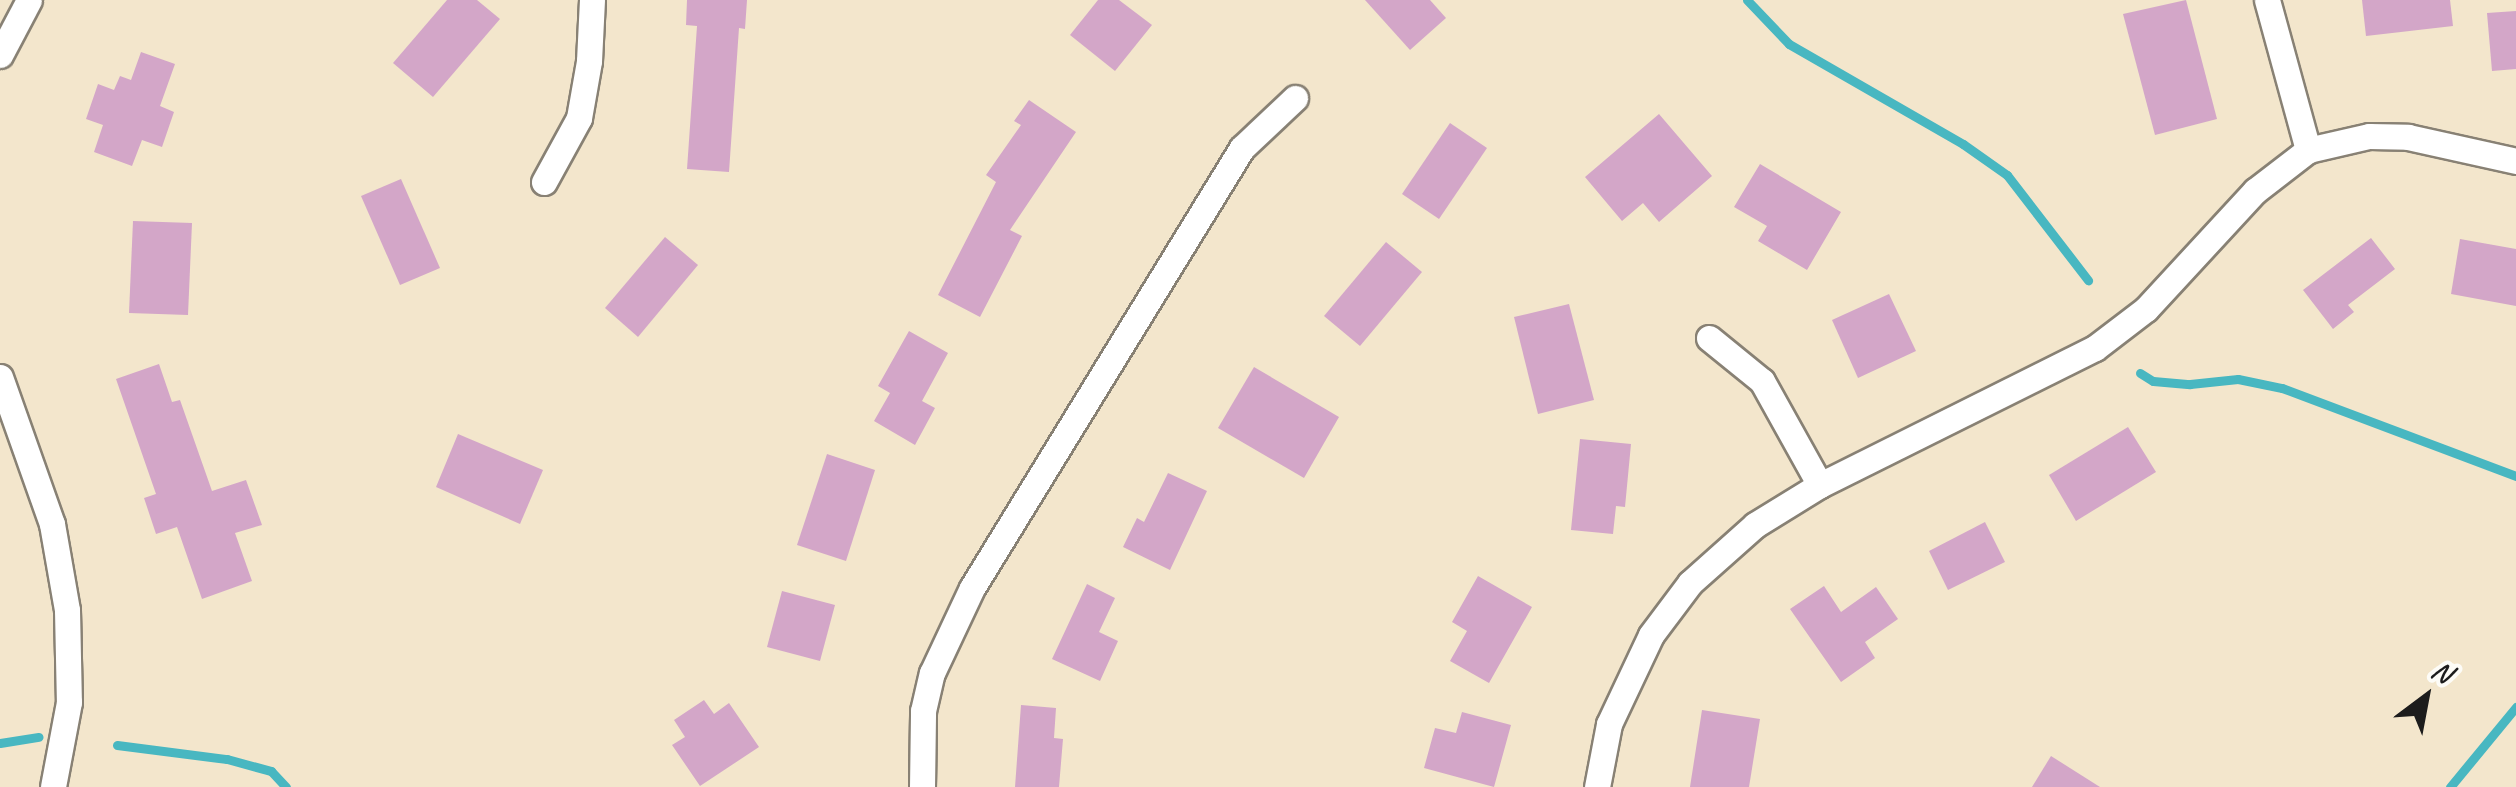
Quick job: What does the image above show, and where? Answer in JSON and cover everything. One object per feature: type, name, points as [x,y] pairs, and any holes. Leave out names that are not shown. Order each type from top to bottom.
[{"type":"street","points":[[0,53],[29,0]]},
{"type":"street","points":[[544,182],[579,118],[589,60],[592,0]]},
{"type":"street","points":[[2267,0],[2308,150]]},
{"type":"street","points":[[922,787],[924,711],[932,673],[972,588],[1242,148],[1295,98]]},
{"type":"street","points":[[1597,787],[1620,694],[1670,607],[1720,552],[1820,485],[2096,348],[2146,309],[2255,190],[2308,150],[2370,136],[2408,136],[2516,161]]},
{"type":"street","points":[[1709,338],[1762,381],[1820,485]]},
{"type":"street","points":[[0,378],[6,419],[52,524],[67,610],[70,702],[53,787]]},
{"type":"building","points":[[447,0],[477,0],[500,19],[433,97],[393,63]]},
{"type":"building","points":[[687,0],[747,0],[745,29],[739,28],[729,172],[687,169],[697,26],[686,25]]},
{"type":"building","points":[[1098,0],[1119,0],[1152,25],[1115,71],[1070,35]]},
{"type":"building","points":[[1365,0],[1430,0],[1446,18],[1410,50]]},
{"type":"building","points":[[2186,0],[2217,119],[2155,135],[2123,14]]},
{"type":"building","points":[[2362,0],[2450,0],[2453,26],[2366,36]]},
{"type":"building","points":[[2516,11],[2516,69],[2492,71],[2487,13]]},
{"type":"building","points":[[141,52],[175,64],[160,106],[174,112],[162,147],[142,140],[132,166],[94,152],[103,125],[86,119],[98,84],[114,90],[120,76],[131,80]]},
{"type":"building","points":[[1029,100],[1076,132],[1010,230],[1022,236],[980,317],[938,295],[996,182],[986,175],[1021,125],[1014,121]]},
{"type":"building","points":[[1659,114],[1712,176],[1659,222],[1643,203],[1622,221],[1585,177]]},
{"type":"building","points":[[1450,123],[1487,148],[1439,219],[1402,194]]},
{"type":"building","points":[[1760,164],[1841,212],[1807,270],[1758,241],[1767,226],[1734,207]]},
{"type":"building","points":[[401,179],[440,268],[400,285],[361,196]]},
{"type":"building","points":[[133,221],[192,223],[188,315],[129,313]]},
{"type":"building","points":[[665,237],[698,265],[638,337],[605,308]]},
{"type":"building","points":[[2371,238],[2395,269],[2348,305],[2354,312],[2333,329],[2303,290]]},
{"type":"building","points":[[2460,239],[2516,249],[2516,306],[2451,294]]},
{"type":"building","points":[[1386,242],[1422,272],[1360,346],[1324,316]]},
{"type":"building","points":[[1889,294],[1916,351],[1858,378],[1832,320]]},
{"type":"building","points":[[1569,304],[1594,400],[1538,414],[1514,317]]},
{"type":"building","points":[[909,331],[948,353],[922,401],[935,408],[915,445],[874,421],[890,393],[878,386]]},
{"type":"building","points":[[159,364],[172,402],[180,400],[212,491],[246,480],[262,525],[235,533],[252,581],[202,599],[177,527],[156,534],[144,498],[156,494],[116,379]]},
{"type":"building","points":[[1254,367],[1339,417],[1304,478],[1218,428]]},
{"type":"building","points":[[2128,427],[2156,472],[2076,521],[2049,475]]},
{"type":"building","points":[[458,434],[543,470],[520,524],[436,487]]},
{"type":"building","points":[[1580,439],[1631,444],[1625,507],[1616,506],[1613,534],[1571,530]]},
{"type":"building","points":[[827,454],[875,470],[846,561],[797,545]]},
{"type":"building","points":[[1168,473],[1207,491],[1170,570],[1123,547],[1137,518],[1144,522]]},
{"type":"building","points":[[1985,522],[2005,562],[1948,590],[1929,551]]},
{"type":"building","points":[[1478,576],[1532,607],[1489,683],[1450,661],[1467,631],[1452,622]]},
{"type":"building","points":[[1087,584],[1115,598],[1099,632],[1118,641],[1100,681],[1052,659]]},
{"type":"building","points":[[1824,586],[1841,612],[1876,587],[1898,619],[1865,642],[1875,658],[1841,682],[1790,609]]},
{"type":"building","points":[[782,591],[835,605],[820,661],[767,647]]},
{"type":"building","points":[[704,700],[714,714],[729,703],[759,747],[700,786],[672,745],[685,737],[674,720]]},
{"type":"building","points":[[1021,705],[1056,708],[1054,738],[1063,739],[1059,787],[1015,787]]},
{"type":"building","points":[[1702,710],[1760,719],[1749,787],[1690,787]]},
{"type":"building","points":[[1462,712],[1511,725],[1494,787],[1424,768],[1435,728],[1456,733]]},
{"type":"building","points":[[2051,756],[2100,787],[2032,787]]},
{"type":"waterway","points":[[1747,0],[1789,44],[1963,144],[2007,175],[2088,280]]},
{"type":"waterway","points":[[2140,373],[2153,381],[2190,384],[2238,379],[2282,388],[2516,476]]},
{"type":"waterway","points":[[2450,787],[2516,707]]},
{"type":"waterway","points":[[0,743],[39,737]]},
{"type":"waterway","points":[[117,745],[227,759],[271,771],[286,787]]}]
